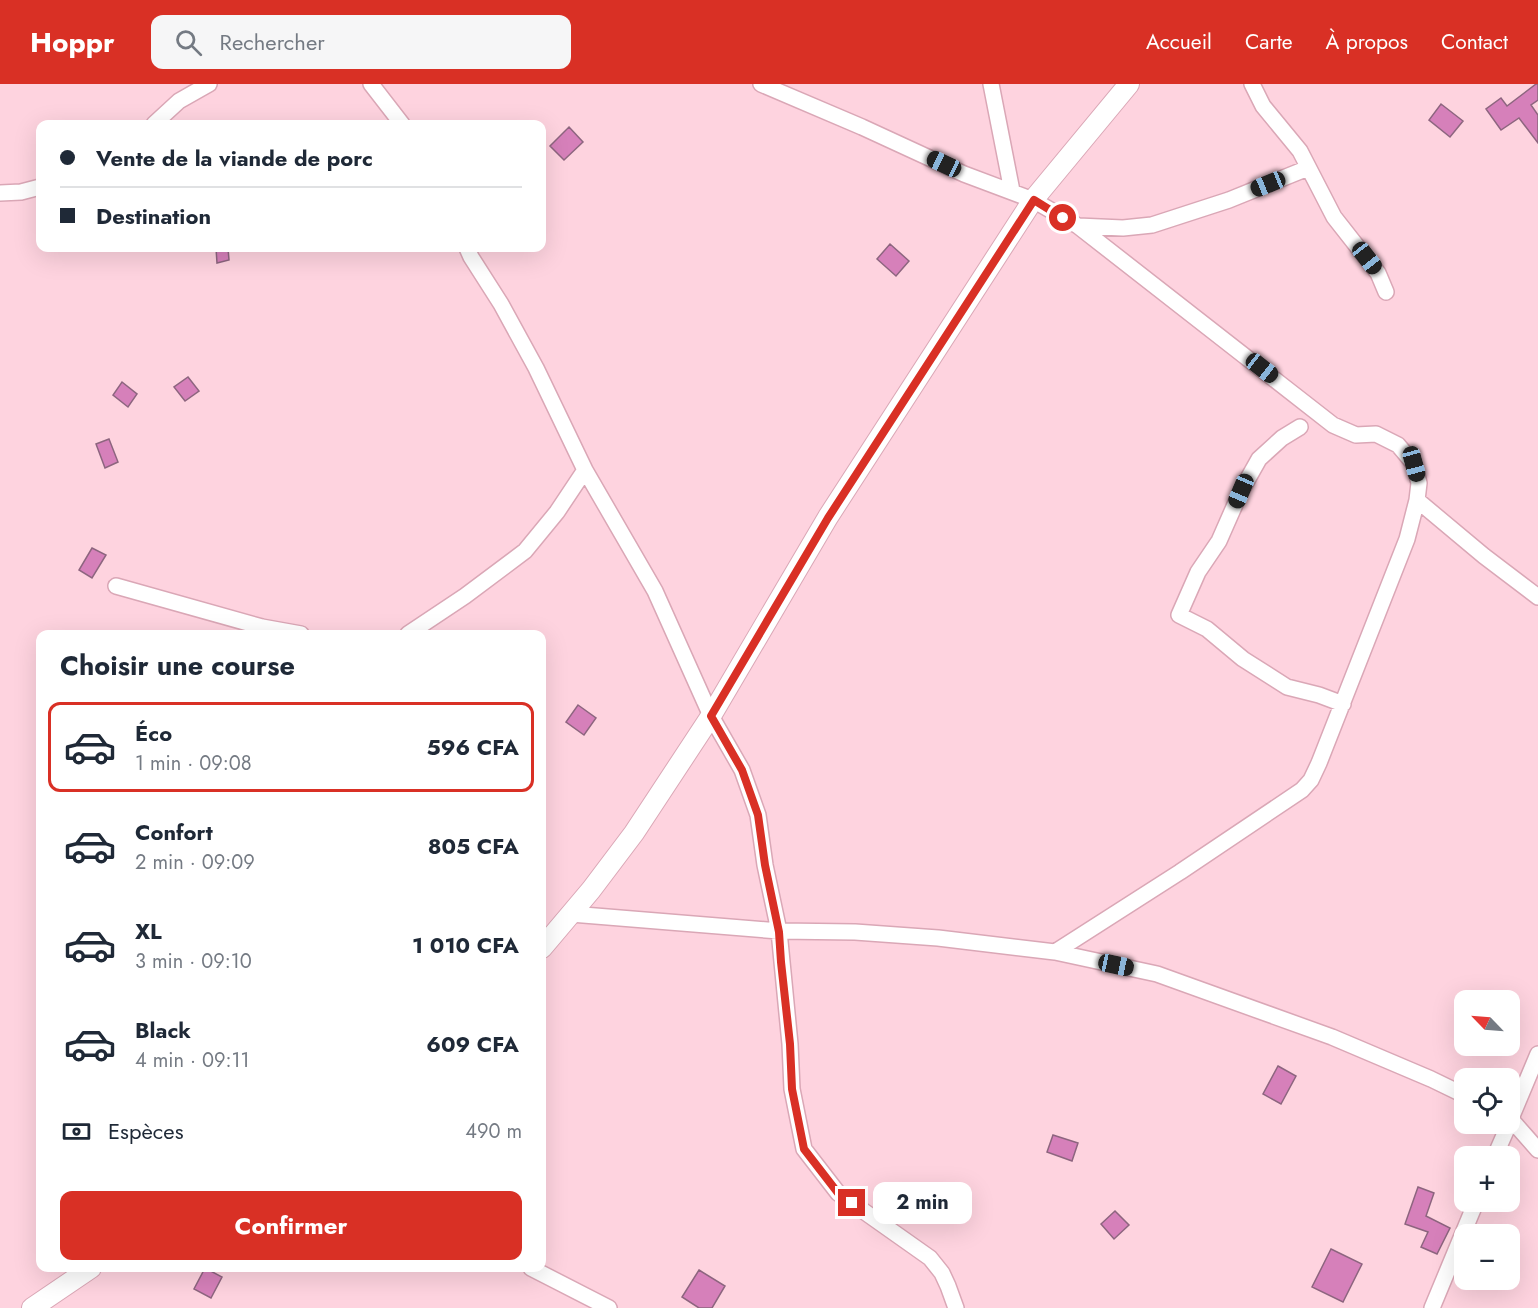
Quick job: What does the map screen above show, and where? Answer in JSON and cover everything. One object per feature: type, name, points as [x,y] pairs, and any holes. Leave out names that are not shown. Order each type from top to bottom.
[{"type":"main road","points":[[546,943],[591,890],[634,833],[711,716],[828,518],[1034,200],[1129,84]]},
{"type":"main road","points":[[32,1308],[85,1272]]},
{"type":"street","points":[[158,120],[179,101],[209,84]]},
{"type":"street","points":[[371,84],[399,120]]},
{"type":"street","points":[[761,84],[964,174],[1034,200],[1078,226],[1333,425],[1356,435],[1376,434],[1398,445],[1414,464],[1419,483],[1407,539],[1311,780],[1302,790],[1180,872],[1055,952]]},
{"type":"street","points":[[991,84],[1012,190]]},
{"type":"street","points":[[1252,84],[1263,106],[1300,151],[1334,217],[1378,273],[1386,292]]},
{"type":"street","points":[[1078,226],[1124,228],[1152,225],[1229,200],[1308,168]]},
{"type":"street","points":[[0,193],[21,192],[36,188]]},
{"type":"street","points":[[469,252],[536,368],[585,470],[655,591],[711,716],[742,770],[758,815],[765,865],[779,932],[792,1089],[804,1149],[838,1193],[930,1258],[942,1273],[956,1308]]},
{"type":"street","points":[[1300,427],[1282,438],[1259,459],[1241,491],[1219,541],[1198,572],[1179,615],[1207,629],[1243,659],[1287,687],[1343,704]]},
{"type":"street","points":[[414,630],[465,596],[525,551],[557,512],[585,470]]},
{"type":"street","points":[[1417,500],[1538,597]]},
{"type":"street","points":[[116,586],[279,630]]},
{"type":"street","points":[[571,914],[779,932],[855,932],[938,938],[1055,952],[1157,974],[1332,1037],[1454,1090]]},
{"type":"street","points":[[1520,1095],[1538,1054]]},
{"type":"street","points":[[1520,1131],[1538,1150]]},
{"type":"street","points":[[1432,1308],[1472,1212]]},
{"type":"street","points":[[539,1272],[609,1308]]},
{"type":"building","points":[[1538,84],[1538,100],[1531,105],[1538,115],[1538,143],[1519,118],[1501,130],[1486,109],[1501,98],[1507,106]]},
{"type":"building","points":[[1441,104],[1463,121],[1450,137],[1429,120]]},
{"type":"building","points":[[569,127],[583,142],[564,160],[550,146]]},
{"type":"building","points":[[890,244],[909,261],[896,276],[877,259]]},
{"type":"building","points":[[216,252],[228,252],[229,260],[217,263]]},
{"type":"building","points":[[188,377],[199,391],[185,401],[174,387]]},
{"type":"building","points":[[122,382],[137,394],[128,407],[113,395]]},
{"type":"building","points":[[109,439],[118,462],[105,468],[96,444]]},
{"type":"building","points":[[92,548],[106,555],[92,578],[79,570]]},
{"type":"building","points":[[578,705],[596,718],[584,735],[566,722]]},
{"type":"building","points":[[1278,1066],[1296,1076],[1281,1104],[1263,1094]]},
{"type":"building","points":[[1053,1135],[1078,1143],[1072,1161],[1047,1152]]},
{"type":"building","points":[[1418,1187],[1434,1193],[1426,1216],[1450,1228],[1437,1254],[1421,1247],[1428,1232],[1405,1224]]},
{"type":"building","points":[[1115,1211],[1129,1225],[1114,1239],[1101,1224]]},
{"type":"building","points":[[1331,1249],[1362,1264],[1343,1302],[1312,1287]]},
{"type":"building","points":[[699,1270],[725,1286],[712,1308],[699,1308],[682,1297]]},
{"type":"building","points":[[203,1272],[213,1272],[222,1277],[211,1298],[194,1289]]},
{"type":"route","points":[[852,1203],[838,1193],[804,1149],[792,1089],[779,932],[765,865],[758,815],[742,770],[711,716],[828,518],[1034,200],[1063,218]]}]
